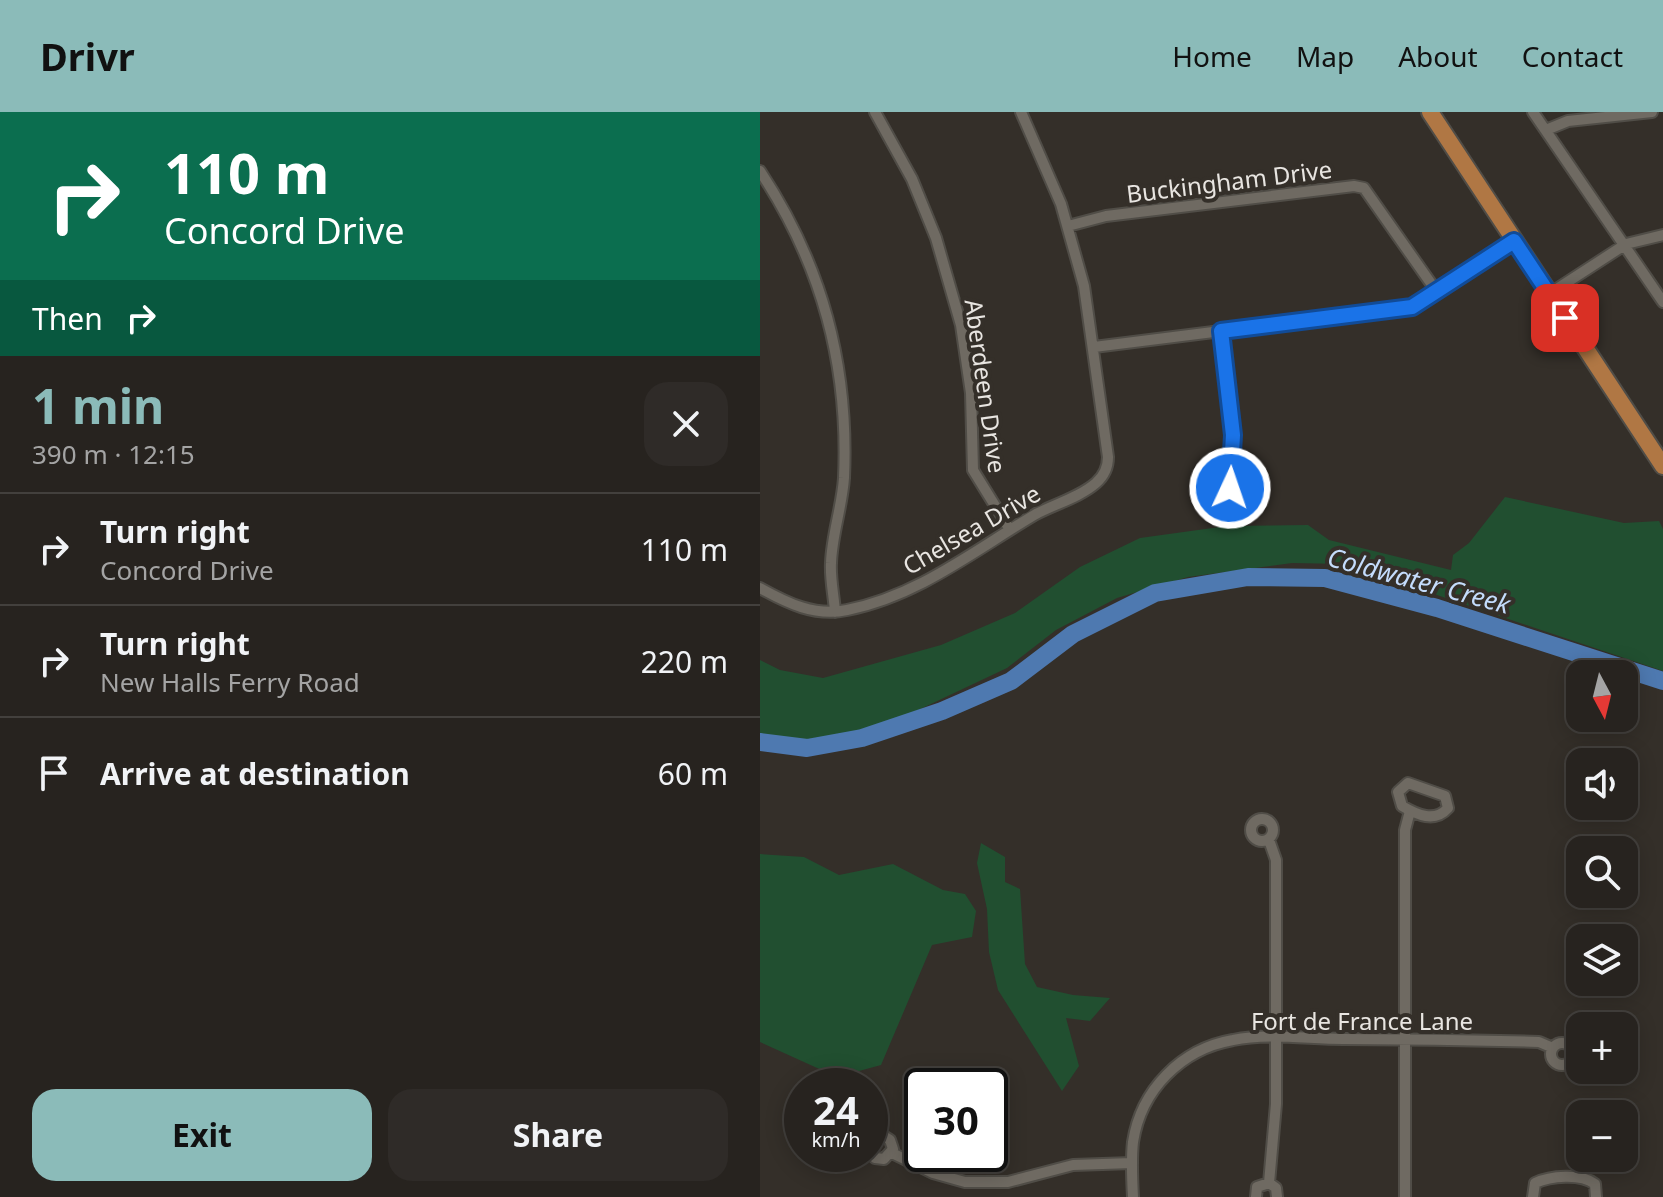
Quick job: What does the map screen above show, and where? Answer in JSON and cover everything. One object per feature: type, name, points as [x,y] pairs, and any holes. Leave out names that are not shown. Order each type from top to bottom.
[{"type":"main road","points":[[1430,112],[1663,466]]},
{"type":"street","name":"Aberdeen Drive","points":[[875,112],[912,179],[936,238],[961,325],[971,393],[973,470],[1010,530]]},
{"type":"street","points":[[1021,112],[1051,178],[1068,226],[1084,286],[1094,347],[1412,307],[1514,241]]},
{"type":"street","points":[[1533,112],[1663,302]]},
{"type":"street","points":[[1546,130],[1568,121],[1652,112]]},
{"type":"street","points":[[760,171],[799,236],[818,280],[838,357],[845,440],[842,501],[831,562],[835,612]]},
{"type":"street","name":"Buckingham Drive","points":[[1068,226],[1106,216],[1354,186],[1364,188],[1437,292]]},
{"type":"street","points":[[1549,294],[1626,244],[1663,235]]},
{"type":"street","points":[[1221,331],[1233,435],[1230,488]]},
{"type":"street","name":"Chelsea Drive","points":[[760,588],[792,605],[835,612],[881,600],[953,568],[1010,530],[1086,490],[1105,473],[1108,457],[1094,347]]},
{"type":"street","points":[[1408,783],[1440,792],[1448,802],[1448,808],[1441,816],[1432,818],[1410,811],[1398,801],[1398,792],[1408,783]]},
{"type":"street","points":[[1405,1197],[1405,830],[1410,811]]},
{"type":"street","points":[[1269,840],[1276,860],[1276,1104],[1269,1183]]},
{"type":"street","name":"Fort de France Lane","points":[[1133,1197],[1133,1141],[1144,1106],[1165,1074],[1181,1060],[1233,1040],[1539,1042],[1553,1048]]},
{"type":"street","points":[[888,1138],[892,1153]]},
{"type":"street","points":[[892,1153],[949,1179],[1008,1182],[1073,1165],[1132,1163]]},
{"type":"street","points":[[888,1155],[892,1153]]},
{"type":"street","points":[[1533,1197],[1535,1183],[1544,1179],[1582,1178],[1595,1184],[1596,1197]]},
{"type":"street","points":[[1008,1182],[1008,1197]]},
{"type":"street","points":[[1256,1197],[1257,1187],[1269,1183]]},
{"type":"street","points":[[1269,1183],[1276,1188],[1277,1197]]},
{"type":"green space","points":[[1505,497],[1624,523],[1659,521],[1663,529],[1663,671],[1638,660],[1345,564],[1292,563],[1188,577],[1117,598],[1056,630],[1007,668],[876,730],[824,744],[792,743],[760,735],[760,660],[780,670],[823,678],[941,645],[1015,613],[1080,567],[1140,538],[1227,526],[1308,525],[1329,540],[1451,570],[1453,555],[1469,543]]},
{"type":"green space","points":[[981,843],[1005,857],[1005,882],[1020,889],[1025,964],[1037,987],[1073,995],[1110,998],[1090,1021],[1066,1018],[1079,1066],[1062,1091],[998,990],[989,952],[987,909],[977,863]]},
{"type":"green space","points":[[760,854],[804,857],[839,875],[893,864],[943,890],[965,894],[976,911],[972,937],[932,945],[881,1065],[870,1068],[817,1068],[760,1042]]},
{"type":"waterway","name":"Coldwater Creek","points":[[760,742],[807,748],[862,738],[942,711],[1011,681],[1073,634],[1155,593],[1248,577],[1325,578],[1437,608],[1663,681]]},
{"type":"route","points":[[1230,488],[1233,435],[1221,331],[1412,307],[1514,241],[1565,318]]}]
